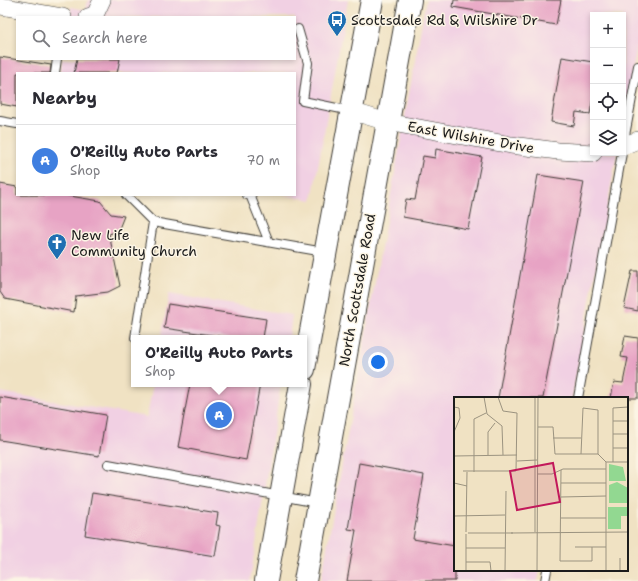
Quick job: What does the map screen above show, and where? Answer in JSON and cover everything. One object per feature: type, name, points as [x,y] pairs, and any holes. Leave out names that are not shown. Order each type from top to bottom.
[{"type":"main road","points":[[307,353],[372,0]]},
{"type":"main road","name":"North Scottsdale Road","points":[[305,581],[410,0]]},
{"type":"main road","points":[[266,581],[300,387]]},
{"type":"street","points":[[0,6],[57,16]]},
{"type":"street","name":"East Wilshire Drive","points":[[351,111],[387,122],[511,144],[558,151],[590,153]]},
{"type":"street","points":[[626,145],[638,140]]},
{"type":"lane","points":[[298,29],[308,63],[303,101],[351,111]]},
{"type":"lane","points":[[55,72],[57,60]]},
{"type":"lane","points":[[626,130],[638,66]]},
{"type":"lane","points":[[0,121],[16,124]]},
{"type":"lane","points":[[578,397],[621,156]]},
{"type":"lane","points":[[127,196],[153,222],[325,252]]},
{"type":"lane","points":[[250,196],[269,242]]},
{"type":"lane","points":[[135,335],[153,222]]},
{"type":"lane","points":[[108,464],[319,503]]},
{"type":"lane","points":[[545,581],[547,571]]},
{"type":"shaded area","points":[[88,0],[348,0],[312,200],[289,196],[296,196],[296,72],[60,72],[62,60],[296,60],[296,16],[70,16],[71,7],[86,10]]},
{"type":"shaded area","points":[[426,0],[638,0],[638,41],[626,106],[626,12],[590,12],[590,156],[616,156],[572,397],[454,397],[454,571],[540,571],[538,581],[321,581]]},
{"type":"shaded area","points":[[169,294],[292,315],[289,335],[162,335]]},
{"type":"shaded area","points":[[152,387],[281,387],[250,581],[0,581],[0,392],[147,417]]},
{"type":"building","points":[[454,0],[561,0],[556,25],[453,7]]},
{"type":"building","points":[[0,57],[51,65],[50,72],[16,72],[16,107],[0,104]]},
{"type":"building","points":[[562,57],[590,62],[590,114],[576,112],[574,126],[551,122]]},
{"type":"building","points":[[77,60],[120,60],[117,72],[74,72]]},
{"type":"building","points":[[436,149],[482,157],[468,229],[403,217],[406,199],[415,200],[423,156],[435,158]]},
{"type":"building","points":[[538,175],[584,182],[543,397],[498,397]]},
{"type":"building","name":"New Life Community Church","points":[[0,184],[16,187],[16,196],[70,196],[100,201],[111,214],[124,216],[118,231],[109,234],[120,286],[108,292],[76,296],[74,312],[5,299],[0,292]]},
{"type":"building","points":[[632,271],[638,271],[638,311],[624,308]]},
{"type":"building","points":[[168,304],[266,319],[263,335],[211,335],[164,328]]},
{"type":"building","points":[[625,336],[638,338],[638,398],[611,397],[614,382],[623,383],[628,358],[621,357]]},
{"type":"building","points":[[189,387],[259,387],[246,460],[178,447]]},
{"type":"building","points":[[0,397],[106,415],[99,456],[0,440]]},
{"type":"building","points":[[359,463],[424,475],[413,539],[454,546],[455,581],[347,581],[356,530],[348,529]]},
{"type":"building","points":[[92,493],[218,513],[216,525],[220,526],[215,556],[85,535]]},
{"type":"place","name":"Scottsdale Rd & Wilshire Dr","points":[[337,37]]},
{"type":"place","name":"New Life Community Church","points":[[57,260]]},
{"type":"place","name":"O'Reilly Auto Parts","points":[[219,415]]}]
